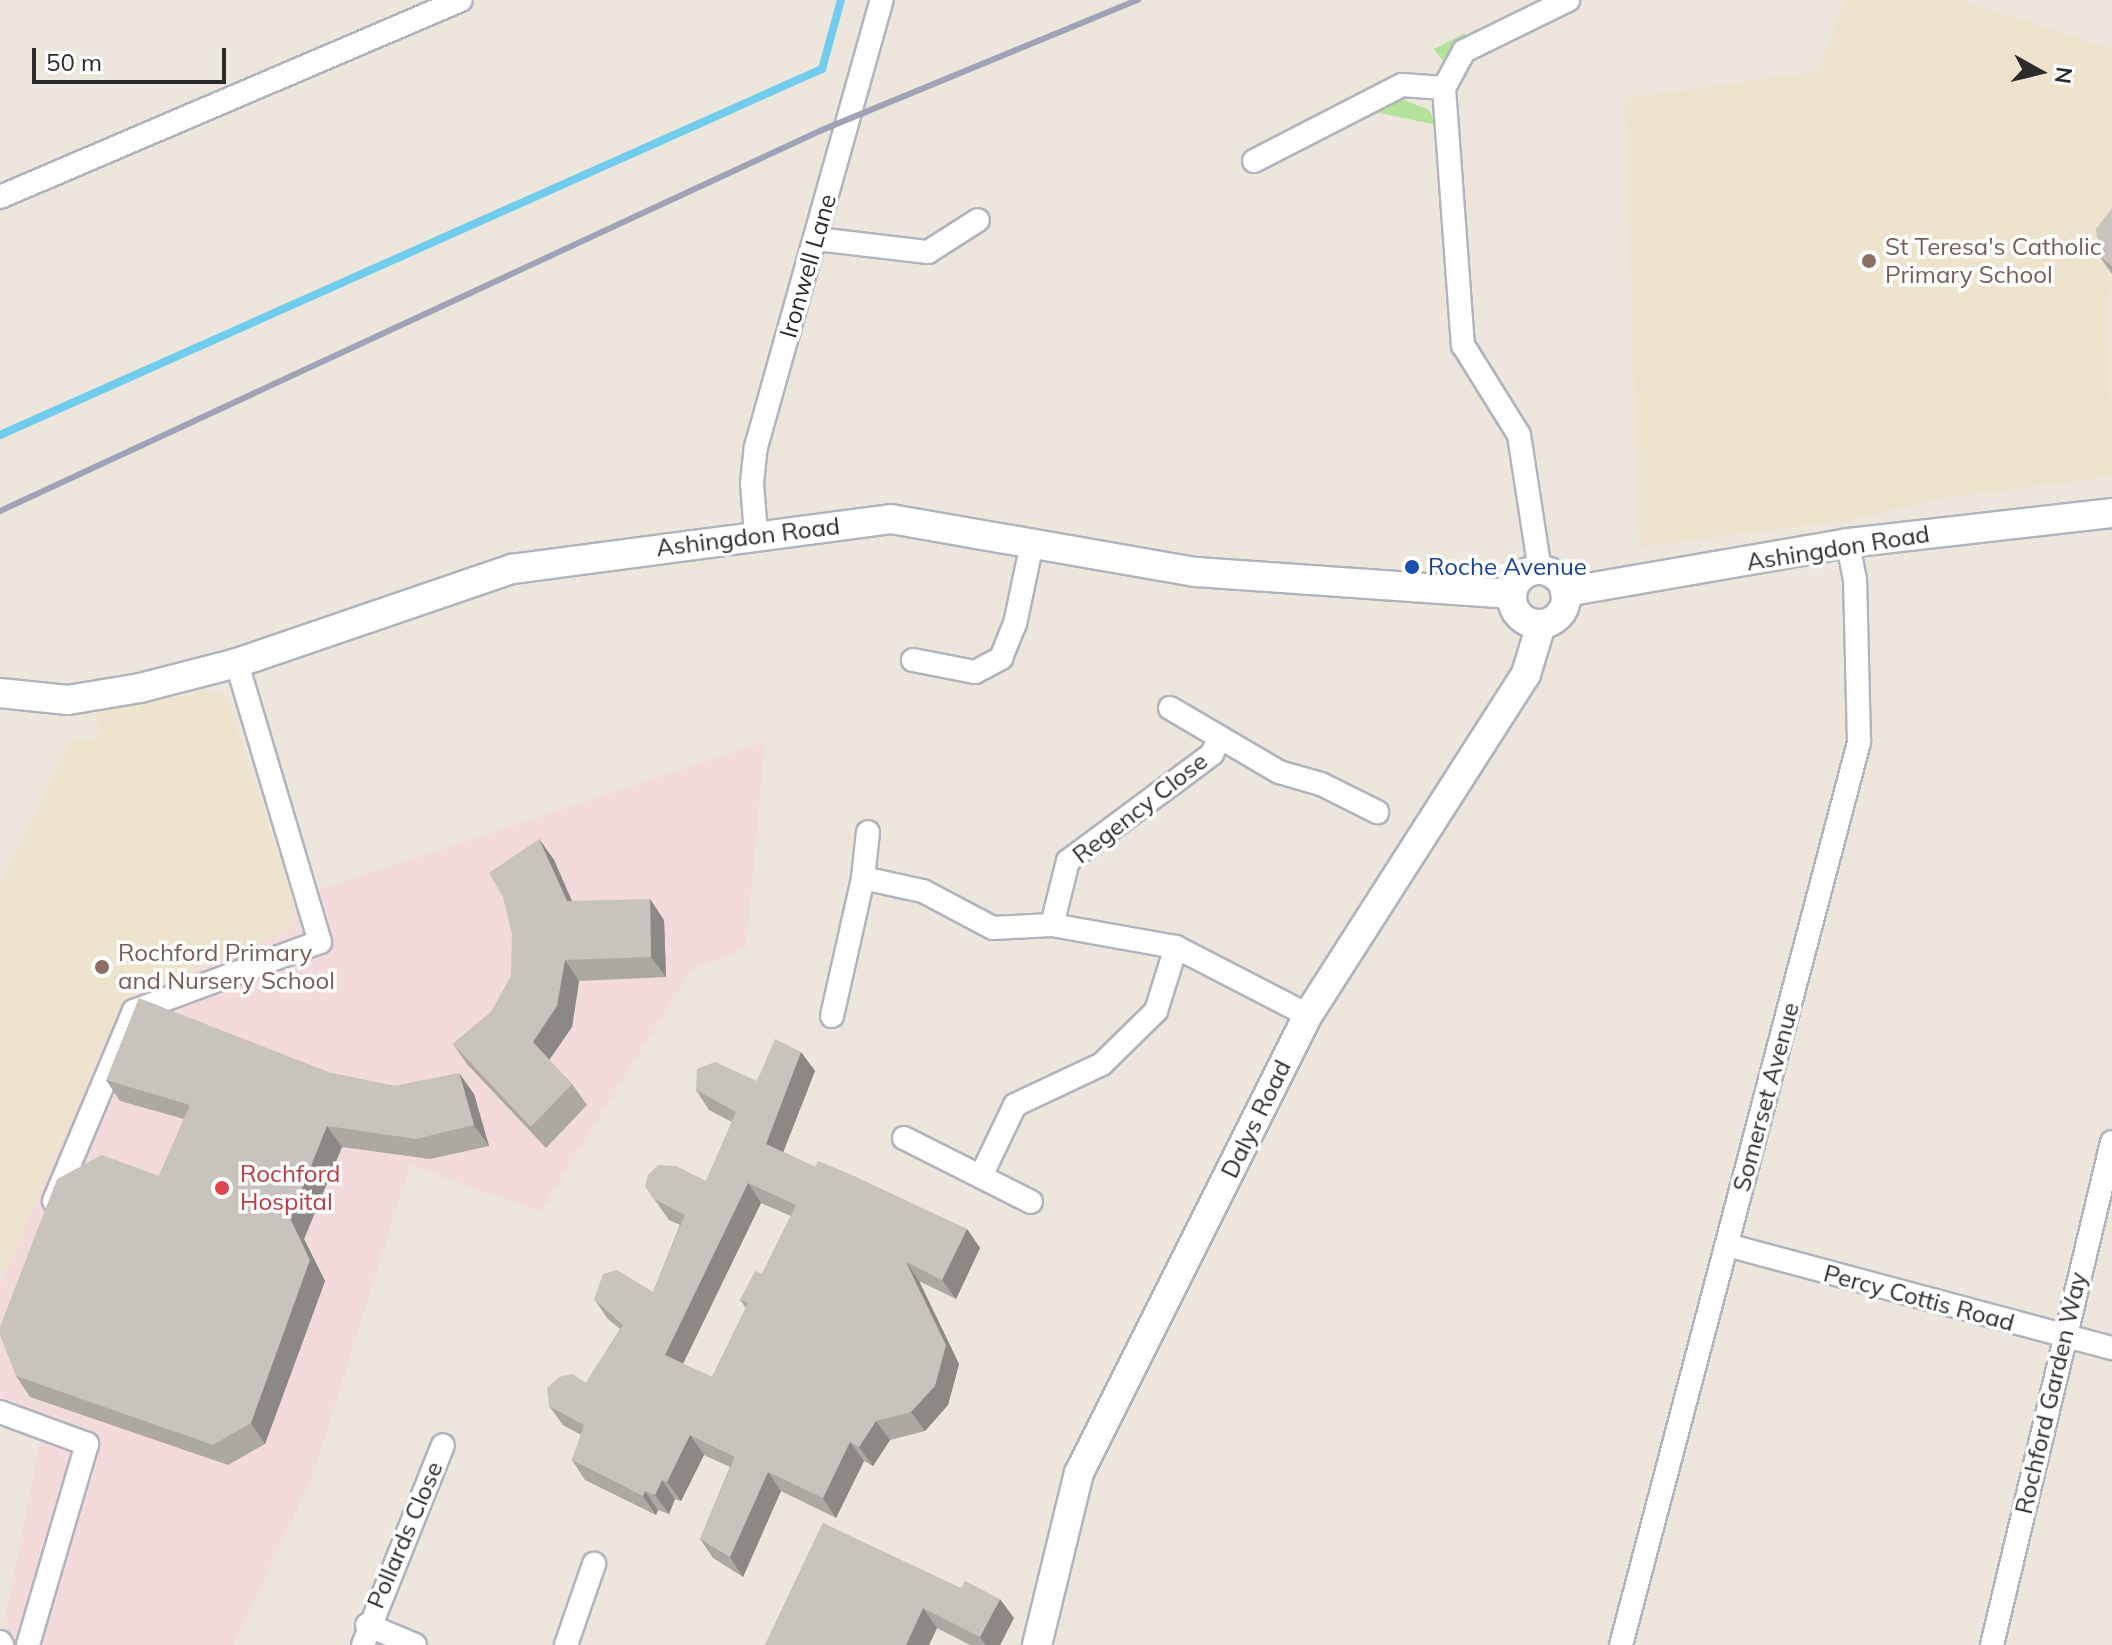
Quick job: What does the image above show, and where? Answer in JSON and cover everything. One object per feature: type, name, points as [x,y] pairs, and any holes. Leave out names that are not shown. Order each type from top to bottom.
[{"type":"street","points":[[0,197],[461,0]]},
{"type":"street","name":"Ironwell Lane","points":[[756,534],[752,483],[756,447],[882,0]]},
{"type":"street","points":[[1540,570],[1519,435],[1463,345],[1444,88],[1464,51],[1568,0]]},
{"type":"street","points":[[1254,161],[1402,85],[1444,88]]},
{"type":"street","points":[[817,239],[928,252],[978,220]]},
{"type":"street","name":"Ashingdon Road","points":[[1565,592],[1848,543],[2112,513]]},
{"type":"street","name":"Ashingdon Road","points":[[0,693],[68,700],[140,688],[237,663],[512,569],[756,534],[891,519],[1196,572],[1512,594]]},
{"type":"street","points":[[913,660],[975,672],[1001,658],[1015,624],[1032,543]]},
{"type":"street","name":"Somerset Avenue","points":[[1621,1645],[1859,742],[1855,580],[1848,543]]},
{"type":"street","points":[[1540,570],[1556,577],[1565,592],[1557,617],[1541,625],[1519,616],[1512,594],[1525,574],[1540,570]]},
{"type":"street","name":"Dalys Road","points":[[1037,1645],[1079,1473],[1308,1015],[1526,674],[1541,625]]},
{"type":"street","points":[[44,1225],[134,1011],[320,942],[237,663]]},
{"type":"street","name":"Regency Close","points":[[1170,708],[1279,772],[1321,784],[1377,812]]},
{"type":"street","name":"Regency Close","points":[[1052,925],[1068,861],[1212,754],[1219,739]]},
{"type":"street","points":[[832,1016],[863,878],[868,832]]},
{"type":"street","points":[[863,878],[923,891],[993,928],[1052,925],[1176,947],[1308,1015]]},
{"type":"street","points":[[981,1176],[1015,1105],[1102,1064],[1156,1011],[1176,947]]},
{"type":"street","points":[[904,1138],[1031,1202]]},
{"type":"street","name":"Rochford Garden Way","points":[[1992,1645],[2112,1142]]},
{"type":"street","name":"Percy Cottis Road","points":[[1727,1245],[2063,1338],[2112,1348]]},
{"type":"street","points":[[0,1412],[87,1444],[28,1645]]},
{"type":"street","name":"Pollards Close","points":[[415,1645],[365,1635],[443,1445]]},
{"type":"street","points":[[566,1645],[594,1564]]},
{"type":"shaded area","name":"St Teresa's Catholic Primary School","points":[[1844,0],[1959,0],[2112,49],[2112,238],[2107,245],[2112,279],[2108,305],[2112,476],[1943,498],[1854,519],[1639,547],[1625,98],[1818,72]]},
{"type":"shaded area","name":"Rochford Primary and Nursery School","points":[[195,689],[226,695],[294,903],[293,922],[287,931],[122,1002],[7,1270],[0,1268],[0,884],[71,740],[99,741],[97,706],[194,696]]},
{"type":"shaded area","name":"Rochford Hospital","points":[[765,742],[746,948],[692,969],[541,1212],[410,1165],[313,1475],[234,1645],[0,1645],[40,1442],[0,1426],[0,1285],[122,1002],[287,931],[304,895]]},
{"type":"green space","points":[[1465,33],[1466,38],[1442,60],[1434,49]]},
{"type":"green space","points":[[1404,100],[1429,110],[1437,125],[1375,112]]},
{"type":"building","points":[[2112,208],[2112,266],[2100,257],[2096,229]]},
{"type":"building","points":[[539,839],[567,901],[650,899],[651,957],[565,960],[557,1006],[533,1042],[572,1084],[531,1127],[453,1044],[492,1011],[511,976],[512,934],[503,897],[489,873]]},
{"type":"building","points":[[139,998],[331,1073],[394,1086],[459,1073],[474,1125],[416,1139],[327,1126],[290,1218],[310,1260],[251,1423],[213,1445],[16,1376],[0,1335],[0,1327],[57,1179],[102,1155],[159,1176],[190,1105],[106,1080]]},
{"type":"building","points":[[775,1039],[801,1052],[766,1144],[815,1167],[818,1161],[852,1175],[967,1229],[942,1280],[906,1262],[946,1345],[935,1386],[911,1412],[876,1421],[859,1447],[850,1442],[823,1498],[768,1472],[730,1557],[700,1539],[735,1457],[690,1435],[667,1482],[662,1480],[655,1495],[645,1491],[643,1496],[572,1460],[584,1425],[549,1406],[547,1388],[559,1377],[572,1374],[586,1383],[623,1325],[594,1299],[603,1274],[617,1270],[653,1292],[685,1215],[656,1200],[645,1186],[648,1175],[658,1165],[676,1166],[706,1181],[736,1112],[696,1090],[697,1069],[715,1062],[757,1081]],"holes":[[[748,1183],[796,1205],[762,1274],[755,1271],[740,1300],[748,1303],[712,1377],[665,1355]]]},
{"type":"building","points":[[823,1523],[961,1588],[965,1581],[1000,1599],[980,1637],[923,1608],[906,1645],[765,1645]]},
{"type":"waterway","points":[[0,435],[822,69],[841,0]]},
{"type":"railway","points":[[0,511],[822,130],[1138,0]]},
{"type":"place","name":"St Teresa's Catholic Primary School","points":[[1869,261]]},
{"type":"place","name":"Roche Avenue","points":[[1412,567]]},
{"type":"place","name":"Rochford Primary and Nursery School","points":[[102,967]]},
{"type":"place","name":"Rochford Hospital","points":[[222,1188]]}]
